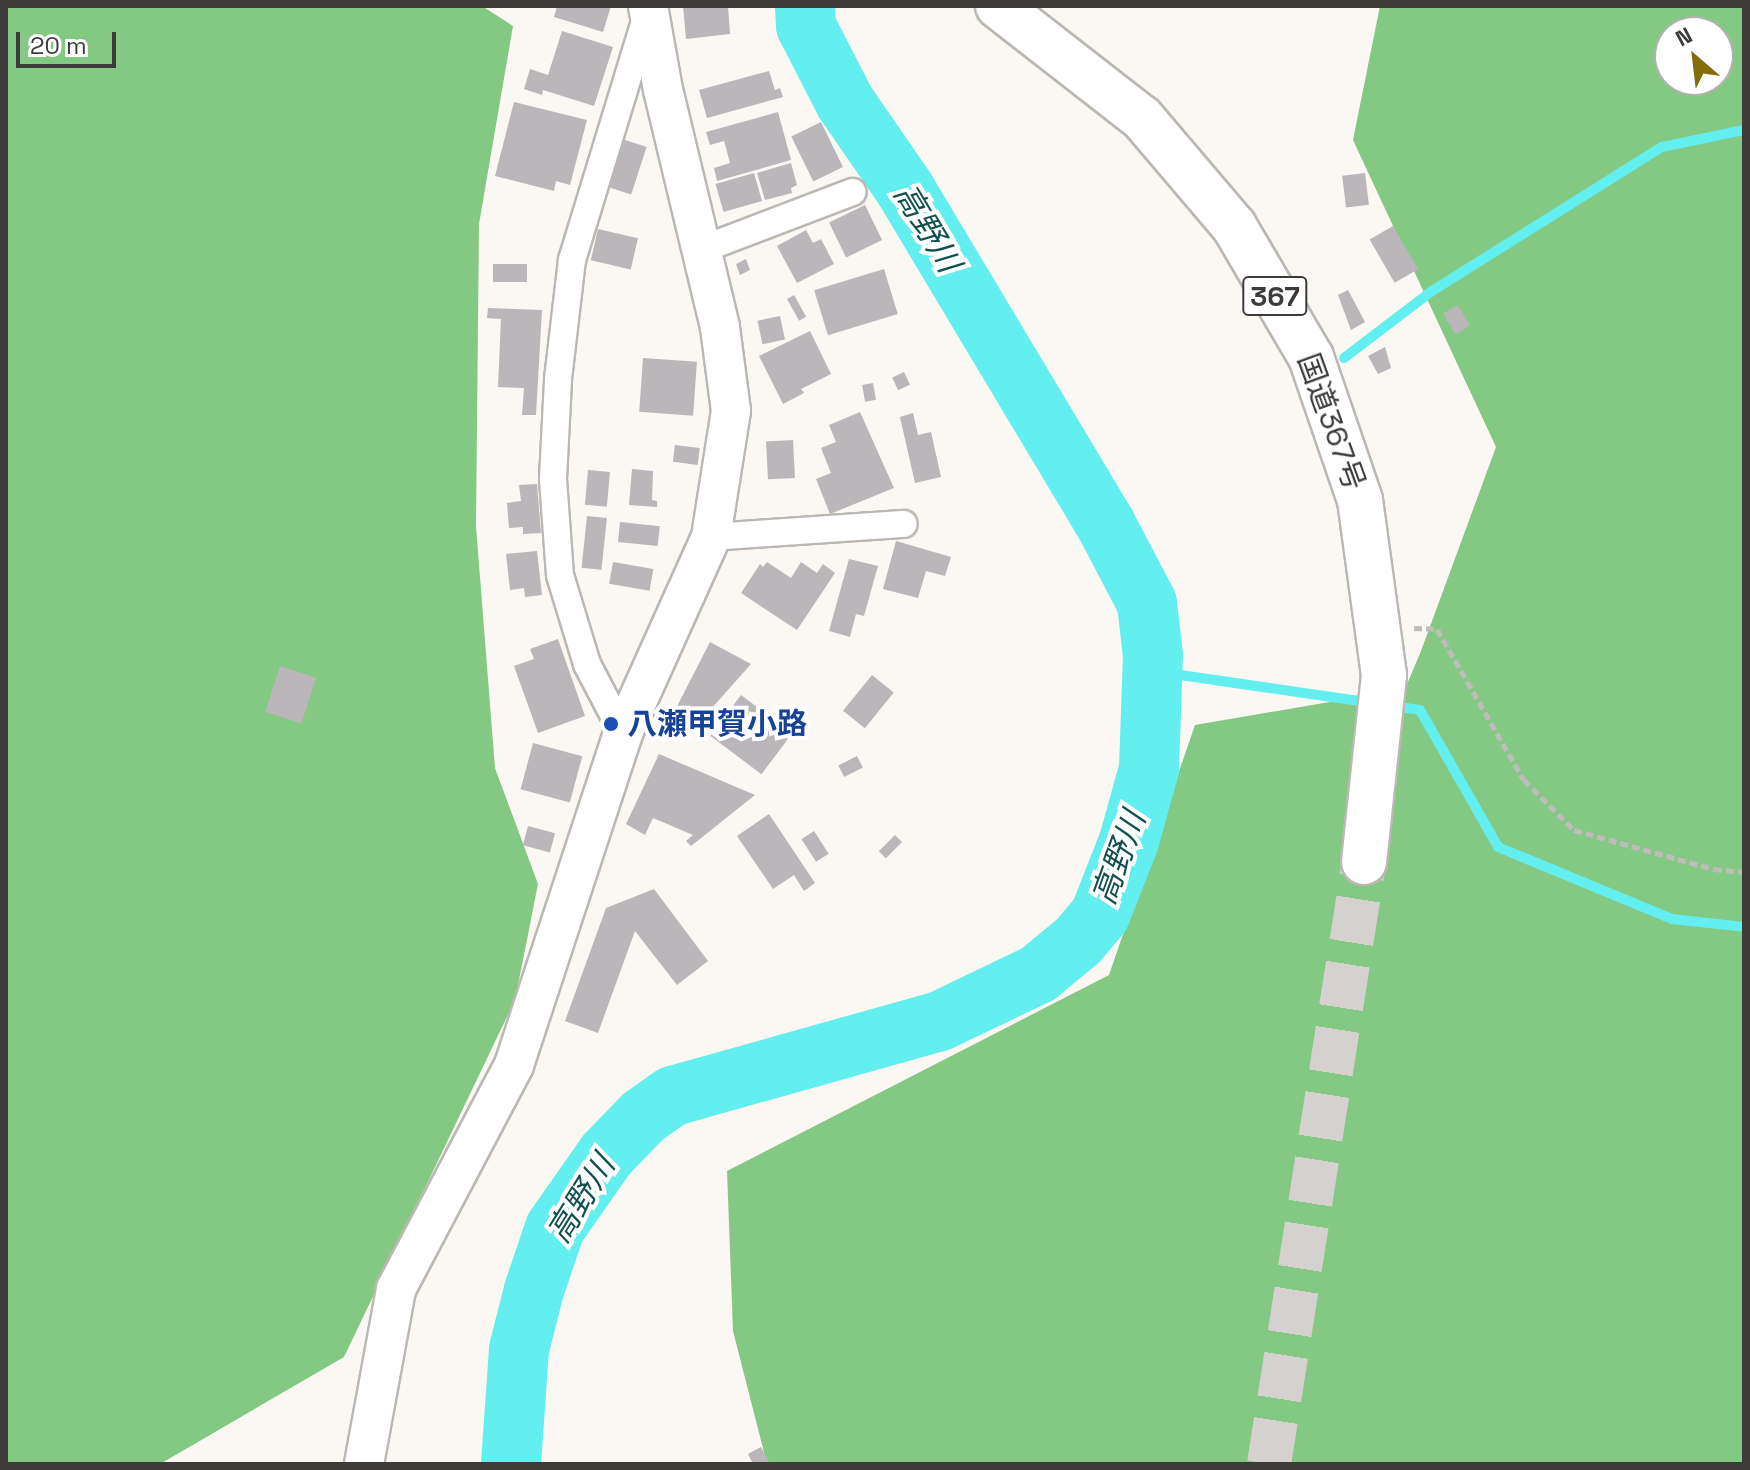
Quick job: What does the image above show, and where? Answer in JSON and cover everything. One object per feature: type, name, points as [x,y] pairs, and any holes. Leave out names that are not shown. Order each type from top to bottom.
[{"type":"highway","name":"国道367号","points":[[998,6],[1142,118],[1234,226],[1311,357],[1360,500],[1383,682],[1364,862]]},
{"type":"street","points":[[364,1464],[396,1289],[514,1065],[623,733],[711,537],[731,411],[720,327],[663,90],[648,9]]},
{"type":"street","points":[[623,733],[587,664],[560,575],[553,479],[558,379],[572,260],[648,9]]},
{"type":"street","points":[[703,249],[852,192]]},
{"type":"street","points":[[711,537],[904,524]]},
{"type":"path","points":[[1377,627],[1437,629],[1524,780],[1574,830],[1714,869],[1744,872]]},
{"type":"green space","points":[[6,6],[482,6],[513,26],[479,224],[476,526],[495,768],[538,884],[515,1000],[344,1357],[160,1464],[6,1464]]},
{"type":"green space","points":[[1380,6],[1744,6],[1744,1464],[767,1464],[733,1331],[727,1171],[1109,975],[1195,725],[1405,689],[1496,447],[1353,140]]},
{"type":"building","points":[[557,6],[611,6],[603,32],[554,17]]},
{"type":"building","points":[[683,6],[728,6],[730,34],[686,39]]},
{"type":"building","points":[[562,31],[613,47],[594,106],[543,90],[542,95],[524,89],[530,69],[548,75]]},
{"type":"building","points":[[769,71],[775,90],[780,88],[783,97],[707,118],[699,90]]},
{"type":"building","points":[[514,102],[587,120],[570,185],[556,181],[554,191],[495,176]]},
{"type":"building","points":[[778,112],[791,160],[717,181],[714,168],[730,163],[724,141],[710,145],[706,132]]},
{"type":"building","points":[[821,122],[843,167],[813,181],[791,136]]},
{"type":"building","points":[[619,138],[647,147],[631,195],[604,186]]},
{"type":"building","points":[[791,163],[797,185],[791,188],[792,193],[765,200],[757,173]]},
{"type":"building","points":[[754,173],[762,201],[724,212],[716,184]]},
{"type":"building","points":[[1365,173],[1369,205],[1346,208],[1342,176]]},
{"type":"building","points":[[865,205],[882,240],[846,258],[829,223]]},
{"type":"building","points":[[1393,226],[1418,269],[1395,283],[1370,240]]},
{"type":"building","points":[[598,229],[638,238],[631,269],[591,260]]},
{"type":"building","points":[[806,230],[813,243],[821,239],[834,264],[797,283],[777,246]]},
{"type":"building","points":[[746,259],[750,270],[740,275],[736,264]]},
{"type":"building","points":[[493,264],[527,264],[527,282],[493,282]]},
{"type":"building","points":[[884,269],[898,314],[828,335],[814,290]]},
{"type":"building","points":[[1348,290],[1365,322],[1351,330],[1338,295]]},
{"type":"building","points":[[794,295],[806,317],[799,321],[787,299]]},
{"type":"building","points":[[1458,305],[1470,326],[1455,334],[1443,314]]},
{"type":"building","points":[[488,308],[542,310],[536,415],[522,415],[524,388],[498,387],[501,319],[487,318]]},
{"type":"building","points":[[780,316],[785,339],[762,344],[758,321]]},
{"type":"building","points":[[810,331],[831,374],[801,389],[804,393],[783,404],[759,356]]},
{"type":"building","points":[[1385,347],[1391,368],[1378,374],[1368,356]]},
{"type":"building","points":[[643,358],[697,362],[693,416],[639,412]]},
{"type":"building","points":[[904,372],[910,385],[898,390],[892,377]]},
{"type":"building","points":[[873,383],[876,400],[865,402],[862,385]]},
{"type":"building","points":[[860,412],[894,488],[830,514],[816,479],[831,473],[821,448],[836,442],[829,425]]},
{"type":"building","points":[[913,413],[918,435],[931,432],[941,477],[915,483],[900,417]]},
{"type":"building","points":[[793,440],[795,478],[768,479],[766,441]]},
{"type":"building","points":[[675,445],[700,448],[698,465],[673,462]]},
{"type":"building","points":[[632,469],[653,471],[652,500],[657,501],[657,507],[629,505]]},
{"type":"building","points":[[588,470],[610,472],[607,507],[585,505]]},
{"type":"building","points":[[537,484],[541,533],[523,534],[523,527],[509,528],[507,503],[521,501],[519,485]]},
{"type":"building","points":[[587,516],[607,518],[601,570],[582,568]]},
{"type":"building","points":[[620,522],[660,526],[658,546],[618,542]]},
{"type":"building","points":[[896,541],[951,557],[945,576],[926,571],[918,598],[883,589]]},
{"type":"building","points":[[537,551],[542,595],[525,597],[524,588],[510,590],[506,554]]},
{"type":"building","points":[[849,559],[878,566],[864,616],[856,614],[850,637],[829,631]]},
{"type":"building","points":[[613,562],[653,569],[650,591],[609,584]]},
{"type":"building","points":[[767,562],[791,578],[801,562],[817,573],[823,564],[835,573],[797,630],[741,593],[760,564],[763,567]]},
{"type":"building","points":[[558,639],[585,716],[538,733],[514,666],[534,659],[530,649]]},
{"type":"building","points":[[710,642],[751,664],[688,735],[669,722]]},
{"type":"building","points":[[280,666],[316,678],[301,723],[265,712]]},
{"type":"building","points":[[872,675],[894,693],[865,728],[843,711]]},
{"type":"building","points":[[741,695],[792,734],[761,774],[710,736]]},
{"type":"building","points":[[533,743],[582,756],[570,803],[521,789]]},
{"type":"building","points":[[659,754],[755,795],[691,846],[686,841],[693,835],[653,818],[645,835],[626,824]]},
{"type":"building","points":[[857,756],[863,768],[844,777],[838,766]]},
{"type":"building","points":[[769,814],[815,883],[804,891],[794,875],[773,889],[737,836]]},
{"type":"building","points":[[528,826],[555,833],[550,853],[523,845]]},
{"type":"building","points":[[814,831],[829,854],[816,862],[801,839]]},
{"type":"building","points":[[895,835],[902,842],[886,858],[879,851]]},
{"type":"building","points":[[654,889],[708,961],[677,985],[635,931],[598,1033],[565,1021],[606,908]]},
{"type":"building","points":[[761,1447],[770,1464],[753,1464],[748,1454]]},
{"type":"waterway","name":"高野川","points":[[511,1464],[519,1349],[534,1290],[555,1228],[607,1154],[644,1116],[673,1096],[940,1021],[1038,974],[1078,941],[1100,915],[1129,841],[1149,769],[1153,656],[1147,603],[1106,525],[905,189],[845,102],[806,26],[805,6]]},
{"type":"waterway","points":[[1344,358],[1432,291],[1662,147],[1744,130]]},
{"type":"waterway","points":[[1153,671],[1373,703]]},
{"type":"waterway","points":[[1392,706],[1420,710],[1498,847],[1672,919],[1744,927]]},
{"type":"tunnel","points":[[1269,1464],[1364,862]]},
{"type":"place","name":"八瀬甲賀小路","points":[[611,724]]}]
